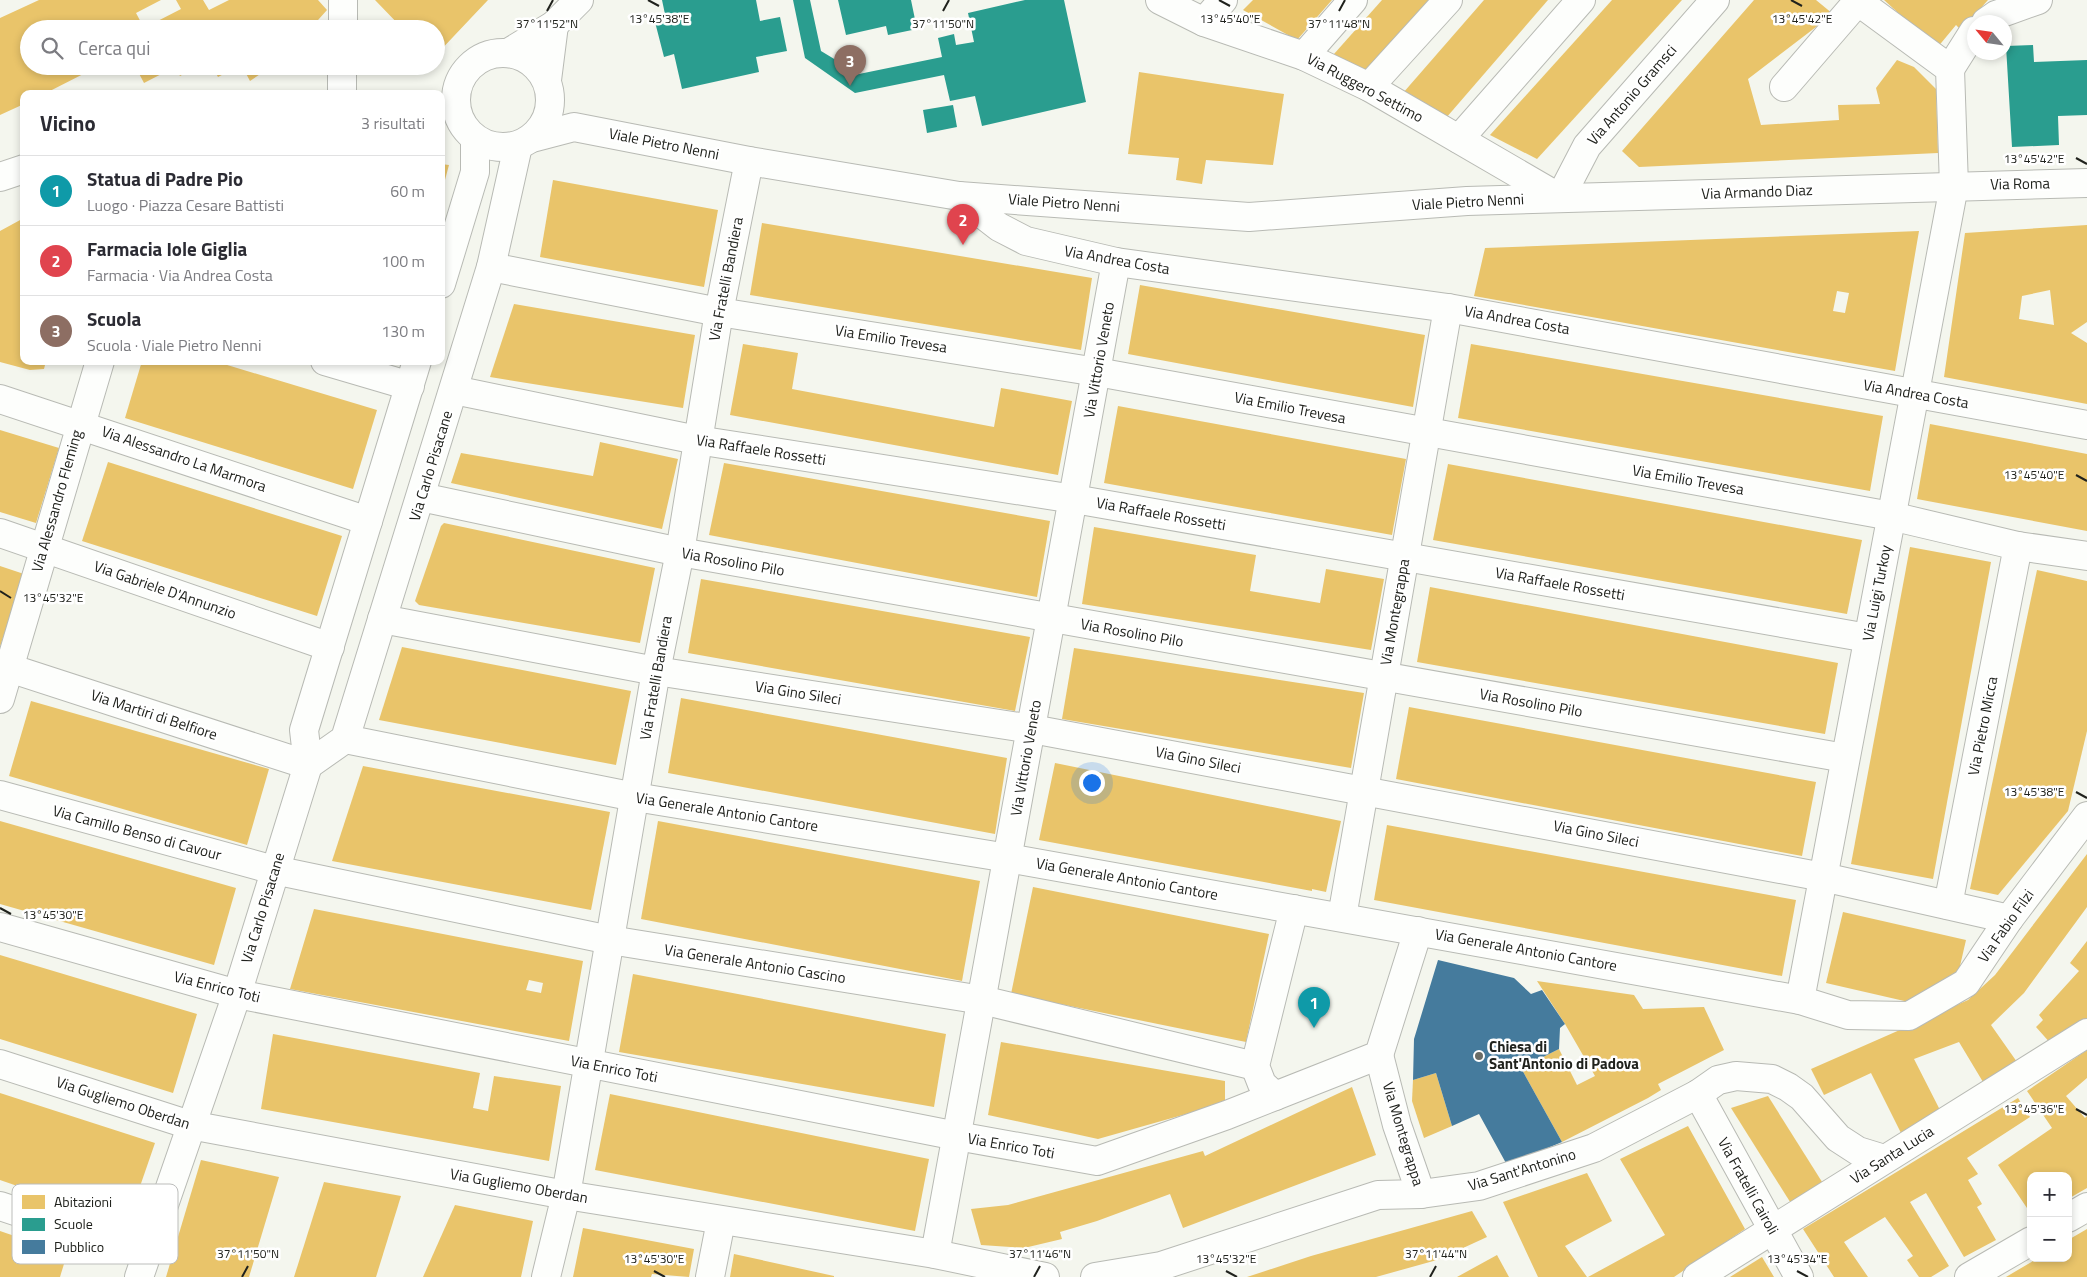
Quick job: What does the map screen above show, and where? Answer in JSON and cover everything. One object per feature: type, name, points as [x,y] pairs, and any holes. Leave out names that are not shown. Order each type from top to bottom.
[{"type":"street","points":[[343,0],[343,20]]},
{"type":"street","points":[[441,90],[478,60],[492,54],[508,52],[554,25],[579,0]]},
{"type":"street","name":"Via Ruggero Settimo","points":[[1160,0],[1204,22],[1304,56],[1370,87],[1560,198]]},
{"type":"street","points":[[1204,22],[1223,0]]},
{"type":"street","points":[[1304,56],[1353,0]]},
{"type":"street","points":[[1370,87],[1448,0]]},
{"type":"street","points":[[1459,139],[1581,0]]},
{"type":"street","name":"Via Antonio Gramsci","points":[[1560,198],[1587,146],[1715,0]]},
{"type":"street","points":[[1784,88],[1857,0],[1950,69],[1967,42]]},
{"type":"street","points":[[1999,15],[2038,0]]},
{"type":"street","points":[[525,142],[543,126],[550,112],[549,88],[554,25]]},
{"type":"street","points":[[508,52],[524,57],[537,66],[574,127]]},
{"type":"street","name":"Via Luigi Turkoy","points":[[1800,1000],[1954,186],[1950,69]]},
{"type":"street","points":[[445,265],[476,172],[470,133],[458,114],[456,99],[459,84],[465,71]]},
{"type":"street","points":[[342,75],[342,90]]},
{"type":"street","name":"Viale Pietro Nenni","points":[[445,117],[488,146],[503,148],[574,127],[749,161],[959,196],[1249,217],[1467,201],[1560,198]]},
{"type":"street","name":"Via Carlo Pisacane","points":[[345,739],[454,390],[491,267],[525,142]]},
{"type":"street","name":"Via Fratelli Bandiera","points":[[546,1277],[566,1195],[656,671],[680,552],[697,440],[749,161]]},
{"type":"street","points":[[0,178],[20,171]]},
{"type":"street","name":"Via Roma","points":[[1954,186],[2087,183]]},
{"type":"street","name":"Via Armando Diaz","points":[[1560,198],[1954,186]]},
{"type":"street","name":"Via Andrea Costa","points":[[959,196],[999,228],[1026,241],[1116,262],[1448,308],[2087,425]]},
{"type":"street","name":"Via Vittorio Veneto","points":[[935,1254],[1098,372],[1116,262]]},
{"type":"street","name":"Via Emilio Trevesa","points":[[491,267],[720,312],[1098,372],[1426,434],[1891,516],[2018,546],[2087,556]]},
{"type":"street","name":"Via Montegrappa","points":[[1342,917],[1448,308]]},
{"type":"street","name":"Via Alessandro Fleming","points":[[0,699],[5,666],[44,547],[99,365]]},
{"type":"street","points":[[352,365],[414,374]]},
{"type":"street","name":"Via Carlo Pisacane","points":[[170,1184],[237,994],[274,870],[308,766],[304,730],[414,374]]},
{"type":"street","name":"Via Raffaele Rossetti","points":[[454,390],[697,440],[1074,499],[1868,638]]},
{"type":"street","name":"Via Alessandro La Marmora","points":[[0,399],[368,521]]},
{"type":"street","name":"Via Rosolino Pilo","points":[[421,497],[680,552],[1845,758]]},
{"type":"street","name":"Via Gabriele D'Annunzio","points":[[0,533],[330,647]]},
{"type":"street","name":"Via Pietro Micca","points":[[1948,905],[2018,546]]},
{"type":"street","name":"Via Gino Sileci","points":[[382,619],[656,671],[1032,729],[1823,877],[2009,919]]},
{"type":"street","name":"Via Martiri di Belfiore","points":[[5,666],[308,766]]},
{"type":"street","points":[[308,766],[345,739]]},
{"type":"street","name":"Via Generale Antonio Cantore","points":[[345,739],[635,797],[1008,858],[1342,917],[1415,943],[1800,1000],[1848,1015],[1908,1016]]},
{"type":"street","name":"Via Camillo Benso di Cavour","points":[[0,795],[274,870]]},
{"type":"street","name":"Via Fabio Filzi","points":[[1908,1016],[1966,983],[2009,919],[2087,816]]},
{"type":"street","name":"Via Generale Antonio Cascino","points":[[274,870],[610,940],[982,1000],[1245,1063]]},
{"type":"street","points":[[1275,1096],[1262,1084],[1245,1063],[1288,936],[1294,908]]},
{"type":"street","name":"Via Enrico Toti","points":[[0,927],[237,994],[957,1136],[1096,1161],[1227,1116],[1275,1096],[1382,1065]]},
{"type":"street","points":[[1382,1065],[1415,943]]},
{"type":"street","name":"Via Santa Lucia","points":[[1697,1277],[2087,1033]]},
{"type":"street","name":"Via Gugliemo Oberdan","points":[[0,1064],[190,1125],[566,1195],[935,1254],[1045,1277]]},
{"type":"street","name":"Via Montegrappa","points":[[1382,1065],[1397,1124],[1421,1194]]},
{"type":"street","name":"Via Sant'Antonino","points":[[1095,1277],[1161,1266],[1378,1195],[1421,1194],[1479,1186],[1594,1148],[1698,1094],[1718,1080],[1736,1076],[1772,1079],[1788,1087],[1802,1098],[1838,1138],[1858,1151],[1884,1159]]},
{"type":"street","name":"Via Fratelli Cairoli","points":[[1698,1094],[1799,1277]]},
{"type":"street","points":[[0,1206],[12,1211]]},
{"type":"street","points":[[2070,1217],[2087,1208]]},
{"type":"street","points":[[710,1277],[721,1221]]},
{"type":"street","points":[[1969,1277],[2027,1242]]},
{"type":"building: Abitazioni","points":[[39,0],[161,0],[136,13],[140,20],[20,20],[20,75],[81,75],[52,90],[20,90],[20,106],[0,115],[0,18]]},
{"type":"building: Abitazioni","points":[[176,0],[203,0],[209,10],[229,0],[318,0],[327,10],[318,20],[160,20],[181,9]]},
{"type":"building: Abitazioni","points":[[375,0],[488,0],[445,45],[445,20],[394,20]]},
{"type":"building: Abitazioni","points":[[1253,0],[1332,0],[1297,40],[1243,10]]},
{"type":"building: Abitazioni","points":[[1382,0],[1431,0],[1366,74],[1334,54]]},
{"type":"building: Abitazioni","points":[[1484,0],[1548,0],[1446,118],[1403,93]]},
{"type":"building: Abitazioni","points":[[1612,0],[1682,0],[1537,159],[1490,135]]},
{"type":"building: Abitazioni","points":[[1754,0],[1816,0],[1833,14],[1748,79],[1761,125],[1839,120],[1838,105],[1880,104],[1876,88],[1897,60],[1914,67],[1936,89],[1938,153],[1639,167],[1622,151]]},
{"type":"building: Abitazioni","points":[[1884,0],[1988,0],[1974,15],[1967,15],[1967,23],[1961,30],[1956,25],[1937,48]]},
{"type":"building: Abitazioni","points":[[1139,72],[1284,94],[1273,165],[1206,160],[1202,184],[1176,180],[1179,158],[1128,154]]},
{"type":"building: Abitazioni","points":[[140,75],[160,75],[144,83]]},
{"type":"building: Abitazioni","points":[[247,75],[259,75],[250,81]]},
{"type":"building: Abitazioni","points":[[445,164],[449,165],[445,180]]},
{"type":"building: Abitazioni","points":[[553,180],[718,210],[704,287],[540,257]]},
{"type":"building: Abitazioni","points":[[20,220],[20,365],[45,365],[44,369],[30,370],[0,362],[0,231]]},
{"type":"building: Abitazioni","points":[[762,223],[1092,278],[1081,350],[750,295]]},
{"type":"building: Abitazioni","points":[[2087,225],[2087,322],[2071,333],[2087,343],[2087,404],[1944,377],[1965,233]],"holes":[[[2050,290],[2054,325],[2019,319],[2022,296]]]},
{"type":"building: Abitazioni","points":[[1919,231],[1895,371],[1474,296],[1485,248]],"holes":[[[1837,291],[1849,293],[1845,313],[1833,311]]]},
{"type":"building: Abitazioni","points":[[1140,285],[1425,335],[1413,407],[1128,354]]},
{"type":"building: Abitazioni","points":[[514,304],[695,335],[683,408],[490,377]]},
{"type":"building: Abitazioni","points":[[743,344],[798,353],[792,389],[994,427],[1001,388],[1072,401],[1058,475],[730,415]]},
{"type":"building: Abitazioni","points":[[1471,344],[1883,416],[1870,491],[1458,418]]},
{"type":"building: Abitazioni","points":[[141,365],[227,365],[377,410],[353,489],[125,418]]},
{"type":"building: Abitazioni","points":[[1118,406],[1406,459],[1392,535],[1104,483]]},
{"type":"building: Abitazioni","points":[[1930,424],[2087,454],[2087,531],[1917,499]]},
{"type":"building: Abitazioni","points":[[0,430],[59,448],[36,523],[0,512]]},
{"type":"building: Abitazioni","points":[[600,442],[678,459],[662,529],[451,483],[461,453],[593,476]]},
{"type":"building: Abitazioni","points":[[108,462],[342,536],[317,616],[82,541]]},
{"type":"building: Abitazioni","points":[[724,463],[1050,521],[1037,597],[709,535]]},
{"type":"building: Abitazioni","points":[[1448,464],[1862,540],[1847,614],[1433,540]]},
{"type":"building: Abitazioni","points":[[444,523],[655,568],[640,643],[419,605],[415,601],[441,526]]},
{"type":"building: Abitazioni","points":[[1094,527],[1256,555],[1250,591],[1320,603],[1326,569],[1384,579],[1371,650],[1082,604]]},
{"type":"building: Abitazioni","points":[[1910,547],[1991,562],[1933,879],[1851,864]]},
{"type":"building: Abitazioni","points":[[0,566],[24,574],[0,647]]},
{"type":"building: Abitazioni","points":[[2037,570],[2087,581],[2087,731],[2068,811],[1998,895],[1970,889]]},
{"type":"building: Abitazioni","points":[[701,579],[1030,637],[1015,711],[688,653]]},
{"type":"building: Abitazioni","points":[[1430,587],[1838,663],[1825,734],[1417,662]]},
{"type":"building: Abitazioni","points":[[402,647],[631,691],[616,765],[379,720]]},
{"type":"building: Abitazioni","points":[[1074,648],[1364,693],[1351,768],[1062,719]]},
{"type":"building: Abitazioni","points":[[681,698],[1007,758],[995,834],[668,773]]},
{"type":"building: Abitazioni","points":[[31,701],[269,769],[247,845],[9,776]]},
{"type":"building: Abitazioni","points":[[1409,707],[1816,782],[1802,856],[1396,779]]},
{"type":"building: Abitazioni","points":[[1055,763],[1341,821],[1326,892],[1312,889],[1312,891],[1039,840]]},
{"type":"building: Abitazioni","points":[[363,766],[610,812],[591,910],[332,861]]},
{"type":"building: Abitazioni","points":[[0,821],[236,888],[214,965],[0,904]]},
{"type":"building: Abitazioni","points":[[658,821],[980,881],[962,981],[641,919]]},
{"type":"building: Abitazioni","points":[[1387,825],[1796,900],[1782,976],[1374,900]]},
{"type":"building: Abitazioni","points":[[2087,854],[2087,907],[2024,993],[1991,1025],[2017,1062],[1983,1082],[1959,1042],[1914,1059],[1941,1112],[1901,1133],[1871,1073],[1824,1095],[1811,1069],[1968,1000],[1995,975]]},
{"type":"building: Abitazioni","points":[[1033,887],[1269,934],[1246,1042],[1011,994]]},
{"type":"building: Abitazioni","points":[[314,909],[583,961],[569,1041],[290,989]],"holes":[[[529,980],[543,983],[541,993],[526,990]]]},
{"type":"building: Abitazioni","points":[[1843,912],[1966,940],[1957,979],[1913,1003],[1826,983]]},
{"type":"building: Abitazioni","points":[[2087,941],[2087,1022],[2052,1045],[2036,1027],[2043,1020],[2039,1015],[2079,971],[2070,963]]},
{"type":"building: Abitazioni","points":[[0,955],[197,1014],[173,1093],[0,1039]]},
{"type":"building: Abitazioni","points":[[633,974],[946,1034],[934,1107],[619,1052]]},
{"type":"building: Abitazioni","points":[[1537,981],[1634,995],[1643,1009],[1704,1007],[1724,1050],[1658,1084],[1661,1090],[1648,1098],[1562,1142],[1521,1068],[1559,1049],[1577,1085],[1595,1076]]},
{"type":"building: Abitazioni","points":[[273,1034],[480,1073],[473,1108],[488,1111],[494,1076],[561,1086],[549,1161],[261,1109]]},
{"type":"building: Abitazioni","points":[[1001,1042],[1225,1081],[1225,1103],[1098,1139],[988,1115]]},
{"type":"building: Abitazioni","points":[[2087,1050],[2087,1078],[2066,1096],[2085,1118],[2087,1116],[2087,1188],[2072,1197],[2072,1172],[2027,1172],[2027,1208],[1998,1165],[2052,1128],[2027,1091]]},
{"type":"building: Abitazioni","points":[[1436,1073],[1452,1126],[1424,1138],[1412,1101],[1413,1080]]},
{"type":"building: Abitazioni","points":[[1352,1087],[1376,1155],[1183,1228],[1170,1194],[1097,1221],[1060,1232],[1062,1239],[1024,1248],[981,1245],[971,1209],[1008,1205],[1203,1151],[1205,1156]]},
{"type":"building: Abitazioni","points":[[0,1093],[155,1143],[141,1184],[12,1184],[0,1180]]},
{"type":"building: Abitazioni","points":[[610,1094],[929,1159],[915,1231],[595,1170]]},
{"type":"building: Abitazioni","points":[[1768,1096],[1824,1185],[1792,1205],[1731,1108]]},
{"type":"building: Abitazioni","points":[[2018,1098],[2030,1117],[1967,1158],[1978,1174],[1968,1180],[1982,1204],[1977,1207],[1996,1240],[1964,1257],[1926,1193],[1910,1202],[1949,1266],[1931,1277],[1919,1277],[1907,1260],[1913,1256],[1885,1217],[1844,1242],[1868,1277],[1834,1277],[1803,1229]]},
{"type":"building: Abitazioni","points":[[1688,1126],[1745,1229],[1674,1277],[1588,1277],[1665,1235],[1620,1159]]},
{"type":"building: Abitazioni","points":[[201,1160],[279,1177],[249,1277],[166,1277],[170,1264],[178,1264],[178,1237]]},
{"type":"building: Abitazioni","points":[[1587,1173],[1612,1221],[1565,1246],[1587,1277],[1538,1277],[1503,1202]]},
{"type":"building: Abitazioni","points":[[324,1182],[401,1196],[376,1277],[294,1277]]},
{"type":"building: Abitazioni","points":[[455,1205],[533,1221],[521,1277],[423,1277]]},
{"type":"building: Abitazioni","points":[[1472,1211],[1487,1237],[1437,1260],[1376,1277],[1247,1277],[1311,1256]]},
{"type":"building: Abitazioni","points":[[583,1228],[694,1249],[689,1277],[652,1274],[651,1277],[573,1277]]},
{"type":"building: Abitazioni","points":[[2087,1229],[2087,1277],[2006,1277],[2031,1262],[2072,1262],[2072,1238]]},
{"type":"building: Abitazioni","points":[[0,1231],[12,1235],[12,1264],[64,1264],[60,1277],[0,1277]]},
{"type":"building: Abitazioni","points":[[734,1254],[834,1276],[834,1277],[730,1277]]},
{"type":"building: Abitazioni","points":[[1497,1255],[1509,1277],[1457,1277]]},
{"type":"building: Abitazioni","points":[[1762,1257],[1774,1277],[1730,1277]]},
{"type":"building: Scuole","points":[[662,0],[756,0],[760,21],[780,17],[787,51],[756,57],[759,72],[682,89],[674,54],[664,57],[655,22],[666,19]]},
{"type":"building: Scuole","points":[[793,0],[810,0],[821,51],[859,74],[942,57],[938,38],[954,34],[956,45],[974,42],[968,13],[1025,0],[1064,0],[1086,102],[982,126],[975,96],[950,101],[944,75],[855,93],[805,58]]},
{"type":"building: Scuole","points":[[838,0],[911,0],[917,29],[888,35],[886,26],[846,35]]},
{"type":"building: Scuole","points":[[2033,45],[2034,62],[2087,60],[2087,115],[2058,116],[2059,145],[2012,147],[2007,60],[2012,60],[2012,46]]},
{"type":"building: Scuole","points":[[953,105],[957,127],[927,133],[923,110]]},
{"type":"building: Pubblico","name":"Chiesa di Sant'Antonio di Padova","points":[[1438,960],[1514,978],[1531,994],[1542,990],[1565,1024],[1560,1028],[1559,1049],[1521,1068],[1562,1142],[1507,1165],[1479,1114],[1452,1126],[1436,1073],[1413,1080],[1414,1039]]},
{"type":"place","name":"Scuola","points":[[850,86]]},
{"type":"place","name":"Farmacia Iole Giglia","points":[[963,245]]},
{"type":"place","name":"Statua di Padre Pio","points":[[1314,1028]]},
{"type":"place","name":"Chiesa di Sant'Antonio di Padova","points":[[1479,1056]]}]
